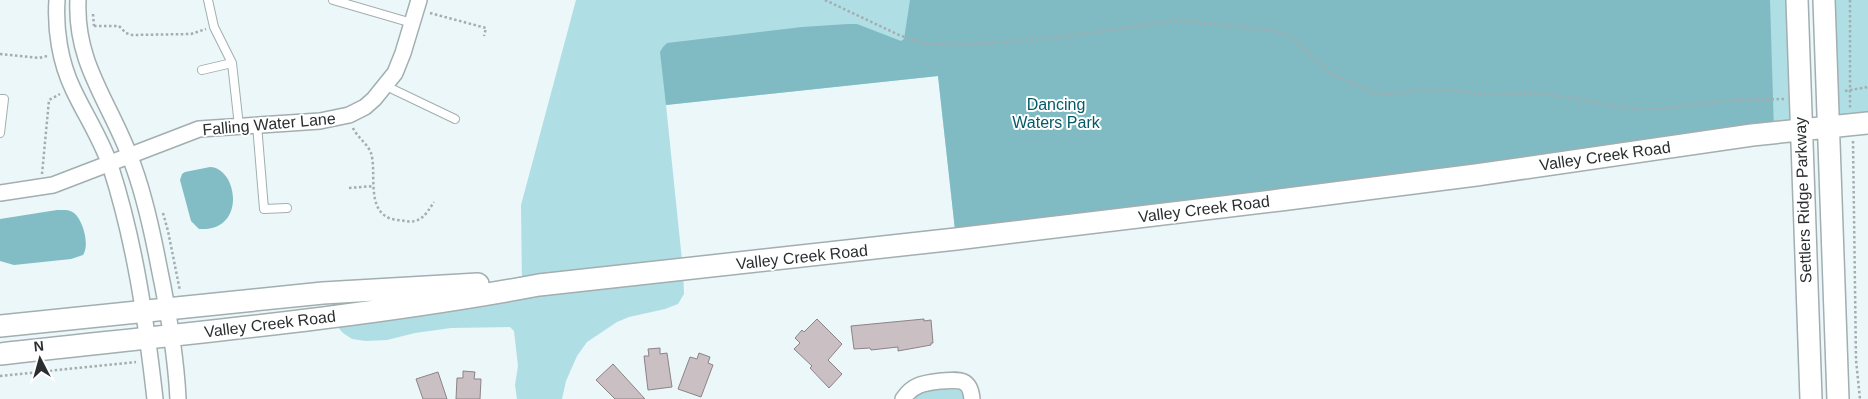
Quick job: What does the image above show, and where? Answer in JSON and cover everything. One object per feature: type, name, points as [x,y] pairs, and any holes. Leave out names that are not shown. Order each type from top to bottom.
[{"type":"main road","name":"Settlers Ridge Parkway","points":[[1797,0],[1811,399]]},
{"type":"main road","name":"Settlers Ridge Parkway","points":[[1824,0],[1838,399]]},
{"type":"main road","name":"Valley Creek Road","points":[[0,354],[258,326],[475,297],[538,285],[956,239],[1270,201],[1801,130],[1868,123]]},
{"type":"main road","name":"Valley Creek Road","points":[[0,326],[260,298],[376,288],[472,284],[538,285]]},
{"type":"street","points":[[57,0],[56,16],[64,65],[72,88],[110,165],[128,229],[144,311],[155,399]]},
{"type":"street","points":[[78,0],[79,35],[84,57],[93,81],[130,156],[152,228],[168,308],[178,399]]},
{"type":"street","name":"Falling Water Lane","points":[[0,193],[46,187],[73,179],[199,129],[320,121],[349,115],[365,107],[386,86],[395,73],[416,11]]},
{"type":"street","points":[[903,399],[908,392],[919,384],[956,380],[963,381],[969,386],[972,399]]},
{"type":"lane","points":[[208,0],[214,26],[232,63],[239,126]]},
{"type":"lane","points":[[333,0],[416,11]]},
{"type":"lane","points":[[202,70],[232,63]]},
{"type":"lane","points":[[386,86],[455,119]]},
{"type":"lane","points":[[0,99],[4,99],[0,132]]},
{"type":"lane","points":[[257,125],[264,209],[287,208]]},
{"type":"path","points":[[825,0],[899,35],[925,44],[983,44],[1060,37],[1180,20],[1275,31],[1291,37],[1331,74],[1376,93],[1390,94],[1420,90],[1448,90],[1490,95],[1532,93],[1634,109],[1666,108],[1730,100],[1773,99]]},
{"type":"path","points":[[1850,0],[1851,89],[1868,87]]},
{"type":"path","points":[[416,11],[486,28],[484,36]]},
{"type":"path","points":[[94,26],[120,26],[126,33],[132,35],[191,34],[214,26]]},
{"type":"path","points":[[0,54],[39,58],[47,56]]},
{"type":"path","points":[[46,187],[41,170],[48,100],[72,88]]},
{"type":"path","points":[[349,115],[355,133],[364,141],[371,153],[377,204],[381,211],[390,218],[414,222],[424,217],[434,202]]},
{"type":"path","points":[[1854,160],[1856,360],[1860,399]]},
{"type":"path","points":[[350,188],[374,186]]},
{"type":"path","points":[[0,376],[134,362]]},
{"type":"green space","name":"Dancing Waters Park","points":[[576,0],[1797,0],[1801,130],[956,239],[938,76],[666,105],[684,294],[678,304],[617,322],[587,342],[577,356],[566,381],[562,399],[517,399],[515,385],[518,366],[514,331],[510,327],[451,328],[415,333],[387,340],[366,341],[352,339],[343,333],[334,323],[522,284],[521,205]]},
{"type":"green space","name":"Dancing Waters Park","points":[[910,0],[1770,0],[1774,132],[956,239],[938,76],[666,105],[660,52],[667,43],[802,27],[848,24],[857,24],[901,41],[904,39]]},
{"type":"green space","points":[[1822,0],[1868,0],[1868,123],[1827,127]]},
{"type":"green space","points":[[956,380],[972,399],[903,399]]},
{"type":"shaded area","points":[[210,167],[220,170],[227,178],[233,200],[231,211],[225,221],[214,227],[199,229],[191,221],[180,180],[185,172]]},
{"type":"shaded area","points":[[57,210],[72,212],[80,221],[86,239],[83,255],[71,259],[14,265],[0,261],[0,219]]},
{"type":"building","points":[[817,319],[842,344],[828,360],[842,374],[829,388],[810,368],[812,366],[794,349],[800,343],[795,338]]},
{"type":"building","points":[[924,319],[924,321],[931,320],[933,343],[931,345],[898,351],[898,347],[871,350],[870,348],[854,349],[851,326]]},
{"type":"building","points":[[660,348],[660,354],[667,353],[672,387],[648,390],[644,356],[649,356],[648,349]]},
{"type":"building","points":[[699,353],[710,357],[708,363],[713,365],[701,397],[678,389],[690,357],[697,359]]},
{"type":"building","points":[[613,364],[645,399],[615,399],[596,380]]},
{"type":"building","points":[[463,371],[475,372],[474,379],[481,379],[480,399],[456,399],[457,378],[463,378]]},
{"type":"building","points":[[438,372],[447,399],[423,399],[416,379]]}]
